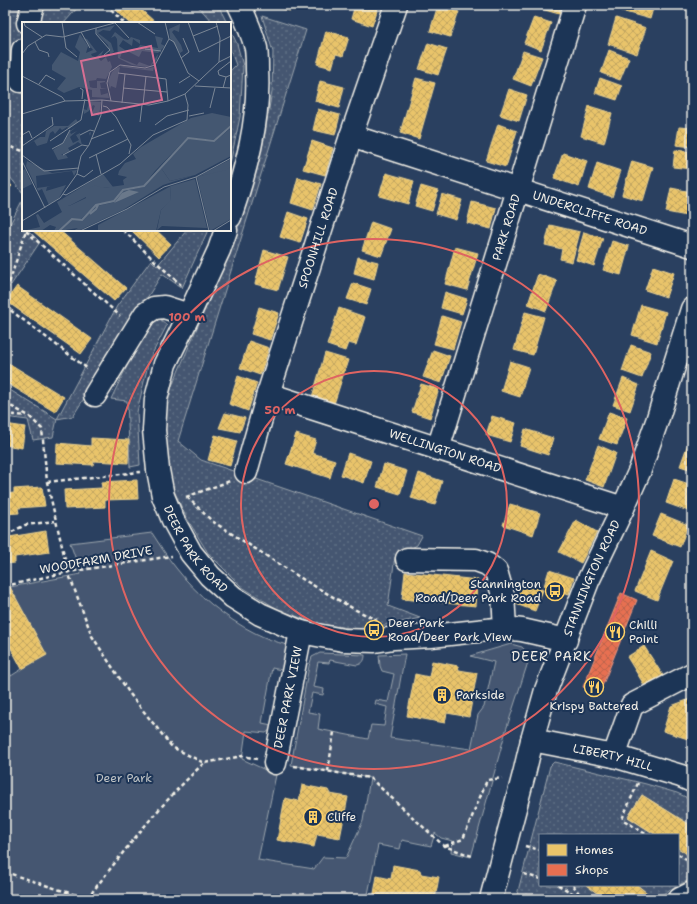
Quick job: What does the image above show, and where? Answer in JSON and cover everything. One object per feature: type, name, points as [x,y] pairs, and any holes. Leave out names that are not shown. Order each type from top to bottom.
[{"type":"street","points":[[28,22],[33,5]]},
{"type":"street","points":[[231,214],[242,181],[254,127],[258,82],[256,49],[248,21],[239,5]]},
{"type":"street","name":"SPOONHILL ROAD","points":[[246,472],[268,394],[351,136],[396,5]]},
{"type":"street","name":"PARK ROAD","points":[[438,449],[575,5]]},
{"type":"street","points":[[21,81],[22,62]]},
{"type":"street","name":"UNDERCLIFFE ROAD","points":[[351,136],[692,246]]},
{"type":"street","name":"DEER PARK ROAD","points":[[226,231],[219,250],[165,364],[156,399],[154,430],[158,470],[163,496],[173,520],[191,553],[210,576],[233,597],[260,614],[301,632],[343,640],[375,641],[505,628],[522,630],[566,640]]},
{"type":"street","points":[[99,388],[145,314],[154,308],[193,307]]},
{"type":"street","name":"STANNINGTON ROAD","points":[[491,899],[546,690],[588,581],[640,470],[692,309]]},
{"type":"street","name":"WELLINGTON ROAD","points":[[268,394],[623,508]]},
{"type":"street","points":[[407,560],[476,560],[487,564],[496,571],[503,595],[505,628]]},
{"type":"street","name":"DEER PARK VIEW","points":[[275,763],[301,632]]},
{"type":"street","points":[[614,756],[632,705],[692,674]]},
{"type":"street","name":"LIBERTY HILL","points":[[532,740],[614,756],[681,776],[692,781]]},
{"type":"street","points":[[680,899],[692,893]]},
{"type":"path","points":[[106,5],[123,22]]},
{"type":"path","points":[[5,145],[22,151]]},
{"type":"path","points":[[5,151],[9,147]]},
{"type":"path","points":[[5,296],[26,231]]},
{"type":"path","points":[[27,231],[135,330]]},
{"type":"path","points":[[124,231],[155,261],[193,307]]},
{"type":"path","points":[[5,306],[99,388]]},
{"type":"path","points":[[5,403],[29,416],[42,429],[47,482],[55,521],[68,572],[92,636],[130,694],[172,747],[204,763]]},
{"type":"path","points":[[5,414],[29,416]]},
{"type":"path","points":[[47,482],[158,470]]},
{"type":"path","points":[[187,497],[234,479],[246,472]]},
{"type":"path","points":[[184,491],[187,497],[212,520],[304,580],[380,622]]},
{"type":"path","points":[[5,533],[12,532],[25,525],[55,521]]},
{"type":"path","name":"WOODFARM DRIVE","points":[[5,586],[68,572],[191,553]]},
{"type":"path","points":[[328,771],[334,732]]},
{"type":"path","points":[[5,872],[87,899],[139,833],[186,780],[204,763],[243,756],[275,763],[370,778],[444,846],[472,856]]},
{"type":"path","points":[[645,834],[622,819],[646,766]]},
{"type":"path","points":[[444,846],[462,839],[487,780],[524,774]]},
{"type":"path","points":[[679,855],[686,859],[692,873]]},
{"type":"path","points":[[524,874],[539,879]]},
{"type":"path","points":[[560,886],[583,899]]},
{"type":"path","points":[[574,886],[583,899]]},
{"type":"green space","points":[[12,5],[80,5],[65,22],[22,22],[22,192],[5,171],[5,28]]},
{"type":"green space","points":[[197,5],[218,5],[226,22],[212,22]]},
{"type":"green space","points":[[262,16],[306,30],[178,441],[201,460],[422,536],[417,545],[395,557],[388,606],[420,618],[357,629],[318,624],[279,610],[242,587],[208,553],[186,517],[171,484],[164,419],[172,386],[227,258],[244,209],[263,144],[272,91],[273,52]]},
{"type":"green space","points":[[231,31],[237,44],[243,66],[240,117],[231,159],[231,70],[236,65],[231,52]]},
{"type":"green space","points":[[22,201],[22,231],[29,231],[40,242],[11,285],[5,278],[5,232]]},
{"type":"green space","points":[[186,231],[208,231],[182,288],[162,274],[73,416],[57,419],[117,306],[151,260],[157,266]]},
{"type":"green space","points":[[160,319],[167,325],[149,360],[137,412],[140,465],[130,467],[127,401],[111,399],[147,325]]},
{"type":"green space","points":[[5,387],[57,419],[53,437],[33,440],[28,420],[5,417]]},
{"type":"green space","name":"Deer Park","points":[[152,533],[184,578],[212,605],[222,613],[255,633],[287,645],[286,671],[272,668],[262,723],[272,725],[270,730],[266,733],[246,731],[242,759],[276,775],[258,860],[314,869],[323,857],[346,858],[363,821],[370,778],[291,765],[309,666],[312,657],[320,653],[365,655],[363,662],[357,665],[330,660],[329,663],[318,662],[313,687],[324,689],[323,695],[312,693],[308,712],[320,714],[318,729],[368,739],[371,725],[384,726],[387,707],[375,704],[376,700],[388,702],[394,674],[382,671],[379,655],[405,654],[390,738],[471,749],[478,715],[484,707],[494,662],[470,656],[511,644],[522,647],[530,656],[506,730],[471,857],[451,852],[453,841],[441,838],[435,833],[431,846],[402,840],[400,849],[378,845],[367,899],[5,899],[5,663],[11,676],[46,655],[10,587],[81,574],[70,543]]},
{"type":"green space","points":[[554,762],[677,793],[692,800],[692,826],[642,795],[628,817],[654,834],[539,834],[539,886],[587,886],[605,899],[516,899],[550,766]]},
{"type":"green space","points":[[679,849],[689,855],[692,852],[692,878],[679,885]]},
{"type":"green space","points":[[638,886],[676,886],[663,894],[664,899],[655,899]]},
{"type":"building: Homes","points":[[110,5],[136,5],[155,22],[129,22]]},
{"type":"building: Homes","points":[[269,5],[292,5],[290,11]]},
{"type":"building: Homes","points":[[355,5],[379,5],[372,26],[351,19]]},
{"type":"building: Homes","points":[[438,5],[459,12],[450,37],[430,31]]},
{"type":"building: Homes","points":[[539,5],[561,5],[559,14],[538,8]]},
{"type":"building: Homes","points":[[622,5],[654,5],[650,19],[621,11]]},
{"type":"building: Homes","points":[[534,17],[551,23],[541,50],[524,43]]},
{"type":"building: Homes","points":[[616,18],[646,28],[637,54],[608,44]]},
{"type":"building: Homes","points":[[690,22],[692,22],[692,63],[691,63]]},
{"type":"building: Homes","points":[[326,31],[349,37],[343,56],[336,54],[332,68],[317,64]]},
{"type":"building: Homes","points":[[428,43],[447,49],[438,75],[419,69]]},
{"type":"building: Homes","points":[[609,50],[629,58],[620,80],[601,73]]},
{"type":"building: Homes","points":[[523,51],[542,57],[531,86],[513,79]]},
{"type":"building: Homes","points":[[416,78],[435,83],[419,139],[400,133]]},
{"type":"building: Homes","points":[[600,78],[622,86],[617,100],[595,93]]},
{"type":"building: Homes","points":[[690,79],[692,79],[692,109],[688,109]]},
{"type":"building: Homes","points":[[320,81],[344,87],[339,108],[315,101]]},
{"type":"building: Homes","points":[[509,89],[527,95],[519,121],[500,115]]},
{"type":"building: Homes","points":[[589,106],[612,113],[604,143],[581,136]]},
{"type":"building: Homes","points":[[318,109],[340,115],[335,135],[313,130]]},
{"type":"building: Homes","points":[[498,124],[517,131],[506,167],[486,161]]},
{"type":"building: Homes","points":[[679,127],[692,128],[692,147],[676,145]]},
{"type":"building: Homes","points":[[312,141],[333,148],[325,175],[303,169]]},
{"type":"building: Homes","points":[[675,150],[692,152],[692,169],[673,167]]},
{"type":"building: Homes","points":[[563,153],[587,161],[579,187],[554,178]]},
{"type":"building: Homes","points":[[632,161],[653,167],[643,201],[622,195]]},
{"type":"building: Homes","points":[[597,163],[621,171],[612,197],[589,189]]},
{"type":"building: Homes","points":[[386,173],[414,181],[408,204],[379,196]]},
{"type":"building: Homes","points":[[298,177],[321,184],[313,210],[291,203]]},
{"type":"building: Homes","points":[[5,179],[12,186],[5,192]]},
{"type":"building: Homes","points":[[421,186],[438,191],[432,211],[415,206]]},
{"type":"building: Homes","points":[[671,188],[692,192],[692,217],[666,212]]},
{"type":"building: Homes","points":[[442,194],[462,200],[456,220],[436,214]]},
{"type":"building: Homes","points":[[472,202],[496,208],[491,229],[467,223]]},
{"type":"building: Homes","points":[[288,212],[308,219],[300,243],[280,237]]},
{"type":"building: Homes","points":[[371,222],[391,229],[381,256],[362,250]]},
{"type":"building: Homes","points":[[550,225],[580,232],[572,262],[560,259],[562,249],[545,245]]},
{"type":"building: Homes","points":[[33,231],[60,231],[126,288],[114,301]]},
{"type":"building: Homes","points":[[132,231],[157,231],[171,244],[159,257]]},
{"type":"building: Homes","points":[[584,232],[603,238],[594,266],[576,260]]},
{"type":"building: Homes","points":[[612,241],[629,246],[621,275],[603,270]]},
{"type":"building: Homes","points":[[455,247],[478,253],[467,290],[445,284]]},
{"type":"building: Homes","points":[[264,250],[288,257],[278,290],[255,284]]},
{"type":"building: Homes","points":[[358,257],[378,262],[374,279],[354,273]]},
{"type":"building: Homes","points":[[653,266],[674,273],[666,297],[645,290]]},
{"type":"building: Homes","points":[[538,274],[557,281],[546,311],[528,304]]},
{"type":"building: Homes","points":[[353,283],[371,289],[366,305],[347,299]]},
{"type":"building: Homes","points":[[17,286],[92,339],[81,354],[6,301]]},
{"type":"building: Homes","points":[[445,292],[467,299],[462,314],[441,308]]},
{"type":"building: Homes","points":[[641,305],[666,312],[657,343],[632,335]]},
{"type":"building: Homes","points":[[259,307],[279,313],[270,340],[251,334]]},
{"type":"building: Homes","points":[[339,308],[365,317],[356,345],[348,343],[345,351],[327,345]]},
{"type":"building: Homes","points":[[525,312],[544,317],[533,355],[514,350]]},
{"type":"building: Homes","points":[[442,316],[461,322],[453,349],[434,344]]},
{"type":"building: Homes","points":[[249,341],[269,348],[260,375],[240,368]]},
{"type":"building: Homes","points":[[631,345],[651,352],[642,378],[622,371]]},
{"type":"building: Homes","points":[[433,350],[450,356],[441,383],[423,377]]},
{"type":"building: Homes","points":[[325,353],[348,360],[334,404],[312,397]]},
{"type":"building: Homes","points":[[5,361],[64,397],[55,412],[5,382]]},
{"type":"building: Homes","points":[[510,361],[529,367],[520,397],[501,391]]},
{"type":"building: Homes","points":[[238,376],[257,383],[248,411],[229,404]]},
{"type":"building: Homes","points":[[623,378],[639,385],[630,411],[613,405]]},
{"type":"building: Homes","points":[[421,384],[439,389],[430,418],[412,412]]},
{"type":"building: Homes","points":[[609,412],[627,418],[617,445],[599,439]]},
{"type":"building: Homes","points":[[225,413],[245,418],[240,432],[219,428]]},
{"type":"building: Homes","points":[[492,416],[516,423],[510,442],[486,435]]},
{"type":"building: Homes","points":[[5,424],[25,427],[22,448],[5,445]]},
{"type":"building: Homes","points":[[525,429],[553,438],[548,455],[520,446]]},
{"type":"building: Homes","points":[[296,434],[316,440],[312,453],[335,460],[330,478],[286,464]]},
{"type":"building: Homes","points":[[215,435],[237,441],[230,466],[208,460]]},
{"type":"building: Homes","points":[[91,438],[129,440],[128,463],[94,461],[93,465],[56,463],[57,443],[91,446]]},
{"type":"building: Homes","points":[[689,441],[692,442],[692,470],[680,466]]},
{"type":"building: Homes","points":[[598,445],[616,453],[604,487],[585,480]]},
{"type":"building: Homes","points":[[348,453],[371,461],[364,483],[341,475]]},
{"type":"building: Homes","points":[[384,464],[407,471],[400,494],[377,487]]},
{"type":"building: Homes","points":[[419,473],[442,481],[435,505],[411,498]]},
{"type":"building: Homes","points":[[674,479],[692,485],[691,512],[666,503]]},
{"type":"building: Homes","points":[[137,480],[138,499],[105,500],[105,507],[65,509],[64,490],[102,488],[101,482]]},
{"type":"building: Homes","points":[[42,487],[45,506],[18,508],[19,513],[5,514],[5,494],[14,493],[14,489]]},
{"type":"building: Homes","points":[[510,504],[540,513],[533,535],[503,525]]},
{"type":"building: Homes","points":[[661,514],[688,525],[680,547],[652,536]]},
{"type":"building: Homes","points":[[576,520],[597,532],[581,563],[559,552]]},
{"type":"building: Homes","points":[[46,531],[49,552],[15,557],[15,563],[5,564],[5,542],[10,542],[9,537]]},
{"type":"building: Homes","points":[[651,551],[673,561],[657,600],[635,591]]},
{"type":"building: Homes","points":[[549,570],[574,578],[569,594],[544,586]]},
{"type":"building: Homes","points":[[405,572],[478,580],[476,606],[402,599]]},
{"type":"building: Homes","points":[[520,581],[543,590],[535,611],[513,603]]},
{"type":"building: Homes","points":[[10,587],[47,655],[22,669],[5,637],[5,590]]},
{"type":"building: Homes","points":[[644,646],[664,677],[646,688],[627,657]]},
{"type":"building: Homes","name":"Parkside","points":[[432,661],[458,666],[459,670],[477,673],[469,717],[447,713],[445,723],[407,716],[415,674],[429,677]]},
{"type":"building: Homes","points":[[692,699],[692,740],[663,731],[671,706]]},
{"type":"building: Homes","name":"Cliffe","points":[[302,785],[328,790],[330,794],[348,797],[340,838],[317,834],[314,847],[277,840],[285,798],[299,801]]},
{"type":"building: Homes","points":[[642,795],[692,826],[692,852],[690,856],[679,849],[679,834],[654,834],[628,817]]},
{"type":"building: Homes","points":[[393,865],[420,870],[421,874],[439,877],[435,899],[373,899],[377,876],[391,879]]},
{"type":"building: Homes","points":[[587,886],[638,886],[652,897],[651,899],[605,899]]},
{"type":"building: Shops","points":[[621,593],[637,600],[599,694],[583,687]]},
{"type":"place","name":"Stannington Road/Deer Park Road","points":[[555,591]]},
{"type":"place","name":"Deer Park Road/Deer Park View","points":[[374,630]]},
{"type":"place","name":"Chilli Point","points":[[615,632]]},
{"type":"place","name":"Krispy Battered","points":[[594,687]]},
{"type":"place","name":"Parkside","points":[[442,695]]},
{"type":"place","name":"Cliffe","points":[[313,817]]},
{"type":"district","name":"DEER PARK","points":[[552,656]]}]
